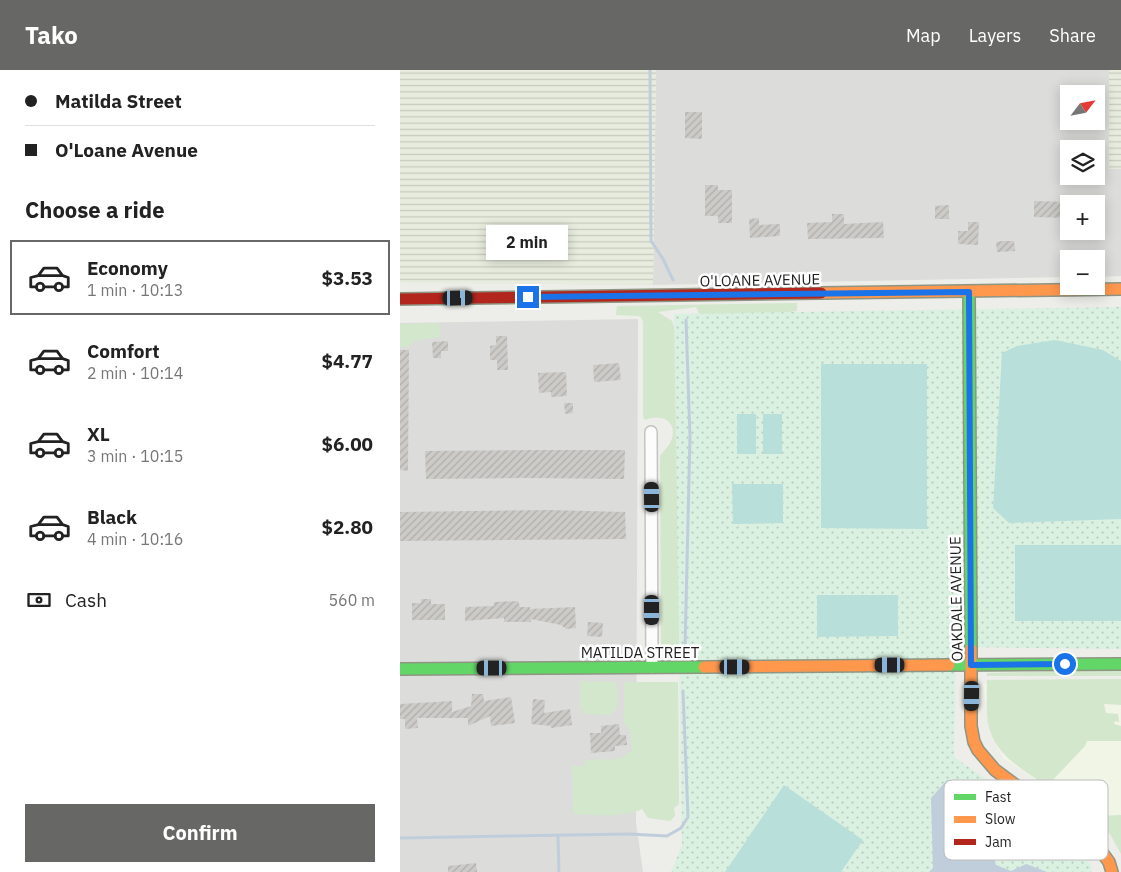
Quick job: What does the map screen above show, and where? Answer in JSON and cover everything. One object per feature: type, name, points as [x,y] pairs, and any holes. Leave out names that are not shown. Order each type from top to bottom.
[{"type":"street","name":"O'LOANE AVENUE","points":[[400,299],[1121,289]]},
{"type":"street","name":"OAKDALE AVENUE","points":[[969,292],[971,729],[974,741],[984,758],[995,770],[1009,780]]},
{"type":"street","points":[[651,432],[652,667]]},
{"type":"street","name":"MATILDA STREET","points":[[400,669],[1121,664]]},
{"type":"street","name":"OAKDALE AVENUE","points":[[1108,860],[1112,872]]},
{"type":"shaded area","points":[[400,70],[656,70],[653,285],[400,283]]},
{"type":"shaded area","points":[[656,70],[1109,70],[1109,168],[1121,169],[1121,276],[1105,277],[1105,250],[1060,250],[1060,277],[653,285]]},
{"type":"shaded area","points":[[1109,70],[1121,70],[1121,169],[1109,169]]},
{"type":"shaded area","points":[[638,319],[636,822],[643,872],[400,872],[400,323]]},
{"type":"shaded area","points":[[1055,340],[1103,350],[1121,361],[1121,519],[1009,523],[993,508],[1002,353],[1017,346]]},
{"type":"shaded area","points":[[821,364],[927,364],[927,529],[821,528]]},
{"type":"shaded area","points":[[737,414],[756,414],[756,454],[737,454]]},
{"type":"shaded area","points":[[763,414],[782,414],[782,454],[763,454]]},
{"type":"shaded area","points":[[732,484],[783,484],[783,523],[733,524]]},
{"type":"shaded area","points":[[1015,545],[1121,545],[1121,621],[1015,621]]},
{"type":"shaded area","points":[[817,595],[898,595],[898,636],[817,637]]},
{"type":"shaded area","points":[[983,684],[1121,684],[1121,847],[1115,833],[1108,828],[1108,780],[1036,780],[1003,758],[991,736]]},
{"type":"shaded area","points":[[944,783],[944,860],[995,860],[996,865],[1011,871],[1026,864],[1047,872],[929,872],[933,868],[931,798]]},
{"type":"shaded area","points":[[784,785],[863,840],[841,872],[725,872]]},
{"type":"green space","points":[[797,303],[797,311],[754,316],[701,318],[696,307],[658,312],[672,321],[675,329],[679,505],[679,659],[673,659],[664,654],[661,649],[660,457],[670,443],[673,428],[667,420],[662,418],[645,420],[643,417],[643,322],[639,316],[616,315],[617,306]]},
{"type":"green space","points":[[1121,307],[1121,649],[956,647],[954,757],[987,780],[944,780],[944,860],[1086,860],[1091,865],[1092,872],[671,872],[682,845],[674,314]]},
{"type":"green space","points":[[439,323],[440,337],[413,341],[409,347],[400,347],[400,324]]},
{"type":"green space","points":[[1121,670],[1121,676],[987,676],[987,673]]},
{"type":"green space","points":[[1121,679],[1121,705],[1104,704],[1106,713],[1118,714],[1119,722],[1115,721],[1114,724],[1121,726],[1121,741],[1087,741],[1085,746],[1053,780],[1038,780],[1010,760],[996,744],[987,718],[987,680]]},
{"type":"green space","points":[[580,681],[616,682],[618,700],[616,709],[610,715],[585,714],[580,707]]},
{"type":"green space","points":[[624,682],[678,682],[679,804],[674,808],[675,816],[670,821],[648,818],[642,809],[617,815],[573,814],[572,766],[585,766],[585,760],[619,759],[632,751],[630,731],[624,723]]},
{"type":"green space","points":[[1121,815],[1121,854],[1108,832],[1108,816]]},
{"type":"building","points":[[685,112],[702,112],[702,139],[685,138]]},
{"type":"building","points":[[705,185],[718,185],[718,190],[732,190],[732,223],[718,223],[718,216],[705,216]]},
{"type":"building","points":[[1034,201],[1060,202],[1060,218],[1034,217]]},
{"type":"building","points":[[949,205],[949,219],[935,219],[935,206]]},
{"type":"building","points":[[832,214],[844,214],[844,224],[883,222],[884,238],[808,239],[807,223],[832,222]]},
{"type":"building","points":[[759,218],[759,225],[780,224],[780,236],[750,238],[749,219]]},
{"type":"building","points":[[968,222],[979,222],[978,245],[958,244],[958,231],[968,231]]},
{"type":"building","points":[[1014,241],[1015,251],[997,252],[996,242]]},
{"type":"building","points":[[496,336],[507,336],[508,370],[497,370],[497,360],[490,360],[490,346],[496,345]]},
{"type":"building","points":[[448,341],[448,351],[441,351],[441,358],[433,358],[432,342]]},
{"type":"building","points":[[400,350],[409,350],[408,471],[400,470]]},
{"type":"building","points":[[619,363],[621,380],[594,382],[593,365]]},
{"type":"building","points":[[566,372],[567,396],[551,397],[551,392],[539,393],[538,373]]},
{"type":"building","points":[[564,403],[573,403],[573,413],[565,414]]},
{"type":"building","points":[[625,450],[624,479],[426,479],[425,451]]},
{"type":"building","points":[[549,510],[625,512],[626,539],[400,541],[400,512]]},
{"type":"building","points":[[421,599],[431,599],[431,604],[445,604],[445,620],[412,620],[412,603],[421,603]]},
{"type":"building","points":[[518,601],[520,607],[530,607],[530,609],[575,607],[576,628],[566,629],[561,625],[531,619],[531,622],[504,622],[504,618],[465,621],[465,607],[494,606],[494,602]]},
{"type":"building","points":[[588,622],[603,623],[602,637],[587,636]]},
{"type":"building","points":[[472,694],[483,694],[484,701],[511,697],[515,723],[491,726],[490,716],[468,726],[468,718],[417,718],[418,728],[405,729],[405,719],[400,719],[400,704],[452,701],[452,712],[471,706]]},
{"type":"building","points":[[533,699],[545,700],[544,713],[570,709],[572,725],[551,728],[551,726],[531,724]]},
{"type":"building","points":[[619,724],[620,735],[626,735],[627,745],[615,746],[615,751],[591,753],[590,733],[601,733],[601,726]]},
{"type":"building","points":[[476,863],[477,872],[448,872],[448,866]]},
{"type":"waterway","points":[[650,70],[651,241],[663,259],[673,280]]},
{"type":"waterway","points":[[685,648],[690,437],[686,320]]},
{"type":"waterway","points":[[400,838],[629,834],[667,836],[681,828],[688,817],[683,691]]},
{"type":"waterway","points":[[558,836],[559,872]]},
{"type":"traffic: fast","points":[[969,292],[971,649]]},
{"type":"traffic: fast","points":[[949,665],[1121,664]]},
{"type":"traffic: fast","points":[[400,669],[704,667]]},
{"type":"traffic: slow","points":[[821,293],[1121,289]]},
{"type":"traffic: slow","points":[[971,649],[971,726],[974,742],[978,750],[995,770],[1009,780]]},
{"type":"traffic: slow","points":[[704,667],[949,665]]},
{"type":"traffic: slow","points":[[1108,860],[1112,872]]},
{"type":"traffic: jam","points":[[400,299],[821,293]]},
{"type":"route","points":[[528,297],[969,292],[971,665],[1065,664]]}]
